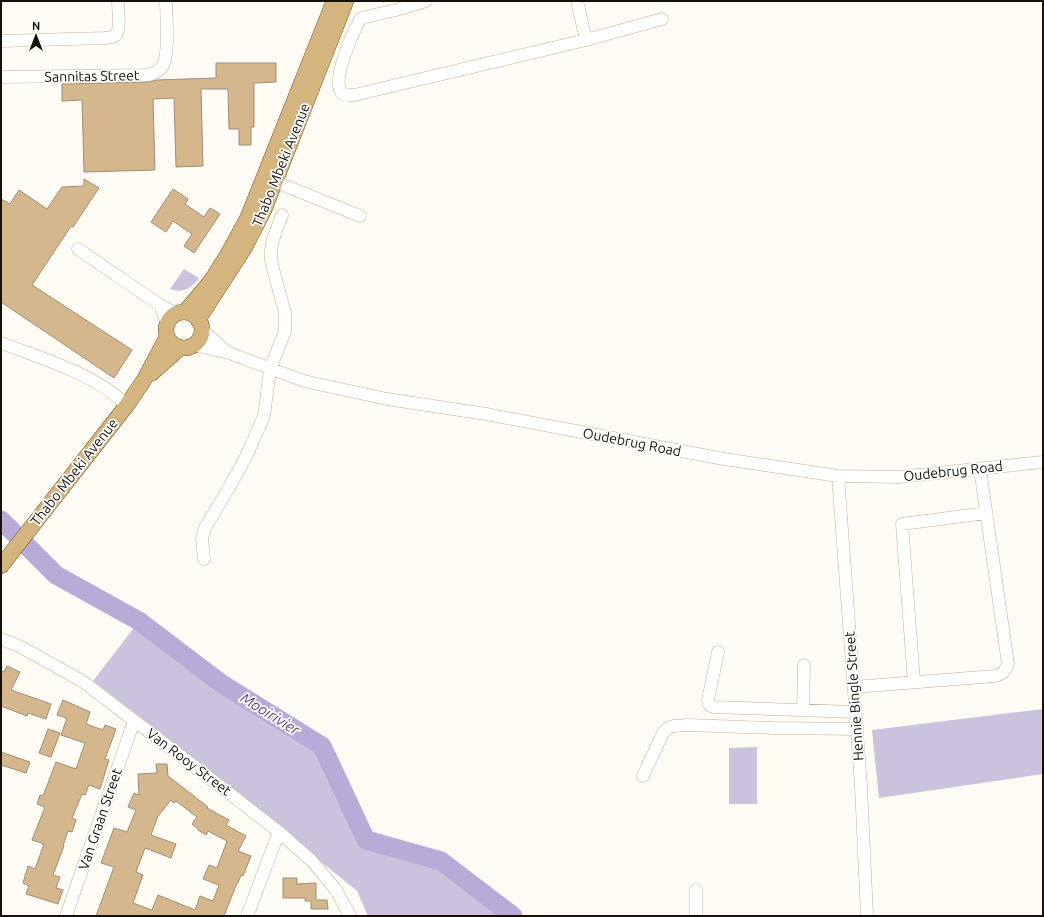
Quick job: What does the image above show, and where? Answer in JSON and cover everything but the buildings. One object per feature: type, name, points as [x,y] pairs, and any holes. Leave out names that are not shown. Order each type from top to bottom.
[{"type":"main road","name":"Thabo Mbeki Avenue","points":[[2,565],[126,405],[144,380],[174,322],[211,281],[228,254],[248,217],[334,1]]},
{"type":"main road","name":"Thabo Mbeki Avenue","points":[[200,325],[245,247],[264,210],[346,1]]},
{"type":"main road","points":[[193,315],[200,325],[199,339],[186,346],[172,344],[174,322],[193,315]]},
{"type":"main road","name":"Thabo Mbeki Avenue","points":[[144,380],[186,346]]},
{"type":"street","points":[[1,41],[105,38],[115,36],[118,33],[118,1]]},
{"type":"street","name":"Sannitas Street","points":[[1,77],[148,75],[155,73],[162,67],[166,56],[166,1]]},
{"type":"street","points":[[426,1],[382,14],[369,15],[361,18],[352,33],[342,64],[339,77],[339,90],[342,94],[347,96],[354,95],[586,40],[662,19]]},
{"type":"street","points":[[577,1],[586,40]]},
{"type":"street","points":[[276,182],[360,216]]},
{"type":"street","points":[[204,559],[202,538],[205,528],[228,491],[245,459],[264,416],[270,369],[285,331],[286,313],[271,261],[270,250],[282,215]]},
{"type":"street","points":[[78,249],[160,305],[174,322]]},
{"type":"street","name":"Oudebrug Road","points":[[200,325],[229,353]]},
{"type":"street","points":[[1,343],[64,367],[116,395],[126,405]]},
{"type":"street","name":"Oudebrug Road","points":[[186,346],[229,353],[304,381],[387,399],[486,414],[724,459],[838,476],[900,477],[1043,462]]},
{"type":"street","points":[[854,686],[995,676],[1002,674],[1008,664],[980,469]]},
{"type":"street","name":"Hennie Bingle Street","points":[[838,476],[857,729],[867,916]]},
{"type":"street","points":[[914,682],[902,524],[986,513]]},
{"type":"street","name":"Van Rooy Street","points":[[1,638],[19,646],[82,681],[212,779],[279,832],[312,861],[336,890],[350,916]]},
{"type":"street","points":[[718,652],[708,700],[709,704],[713,707],[855,712]]},
{"type":"street","points":[[803,710],[804,665]]},
{"type":"street","name":"Van Graan Street","points":[[66,916],[134,721]]},
{"type":"street","points":[[643,776],[663,733],[668,728],[673,726],[688,725],[857,729]]},
{"type":"street","points":[[247,916],[279,832]]},
{"type":"street","points":[[696,890],[696,916]]},
{"type":"shaded area","points":[[184,269],[199,278],[193,285],[186,289],[179,291],[170,289]]},
{"type":"shaded area","points":[[139,621],[222,684],[322,746],[366,840],[441,861],[513,916],[368,916],[357,891],[178,746],[93,681]]},
{"type":"shaded area","points":[[1043,709],[1043,774],[879,798],[872,730]]},
{"type":"shaded area","points":[[757,747],[757,804],[729,804],[729,748]]},
{"type":"waterway","name":"Mooirivier","points":[[1,520],[56,575],[139,621],[222,684],[322,746],[366,840],[441,861],[513,916]]}]
